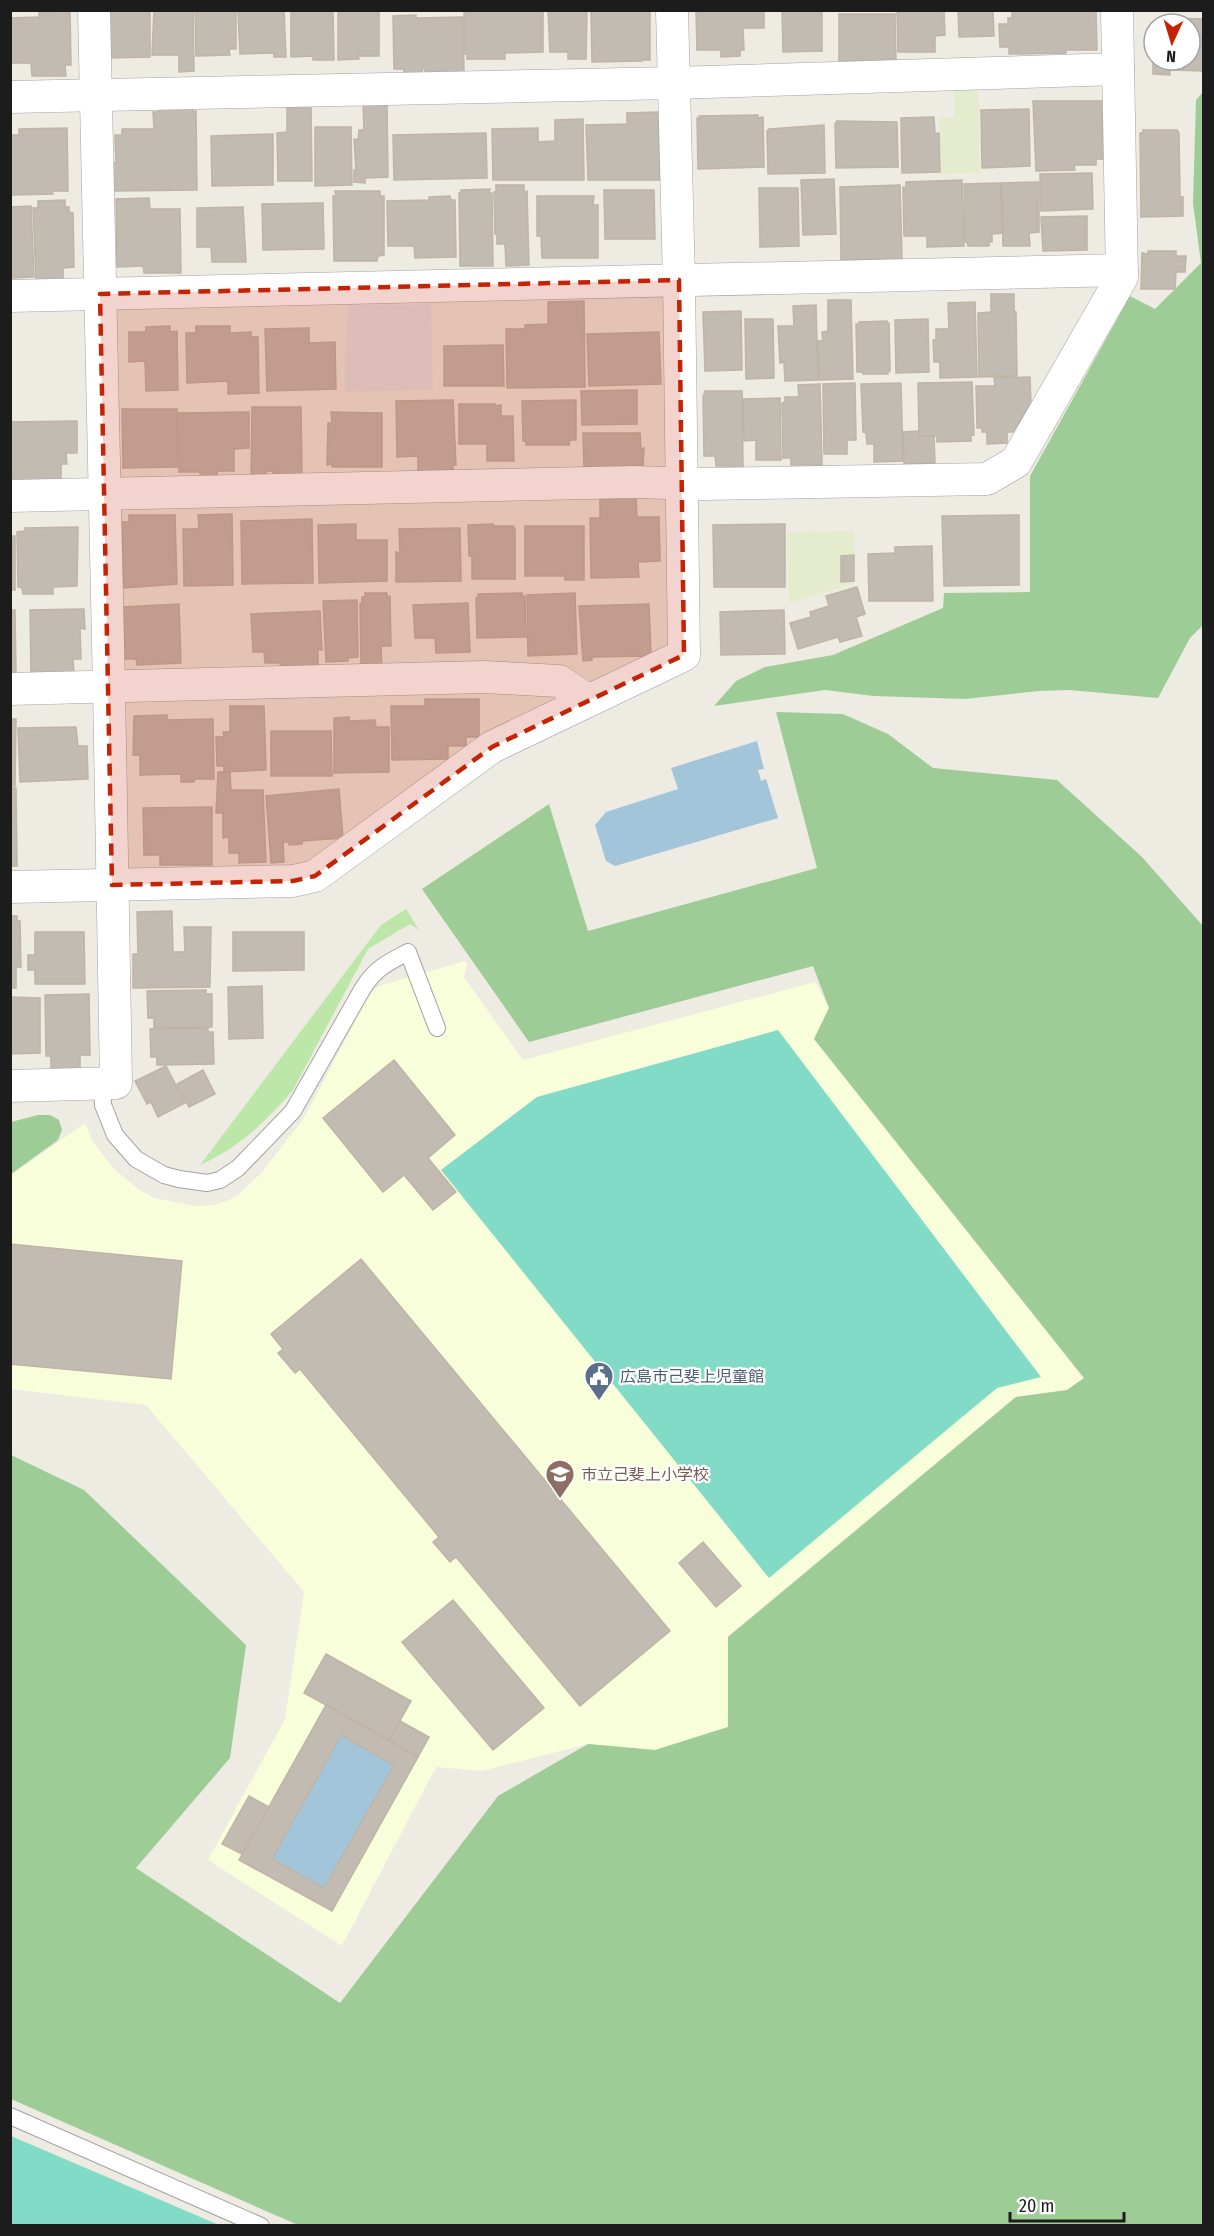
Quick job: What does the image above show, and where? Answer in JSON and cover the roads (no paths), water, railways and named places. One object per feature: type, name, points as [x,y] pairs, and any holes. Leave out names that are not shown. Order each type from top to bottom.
[{"type":"street","points":[[10,1086],[116,1083],[94,10]]},
{"type":"street","points":[[10,887],[293,881],[315,876],[492,747],[684,655],[679,280],[672,10]]},
{"type":"street","points":[[10,496],[634,482],[987,479],[1016,462],[1122,277],[1117,10]]},
{"type":"street","points":[[10,97],[673,83],[1118,69]]},
{"type":"street","points":[[10,296],[1122,270]]},
{"type":"street","points":[[10,689],[484,677],[559,681],[588,700]]},
{"type":"lane","points":[[102,1083],[103,1105],[115,1135],[136,1159],[164,1175],[207,1183],[220,1180],[238,1168],[293,1111],[363,988],[371,975],[381,966],[408,952],[437,1028]]},
{"type":"lane","points":[[10,2116],[261,2226]]},
{"type":"place","name":"広島市己斐上児童館","points":[[599,1402]]},
{"type":"place","name":"市立己斐上小学校","points":[[560,1500]]}]
